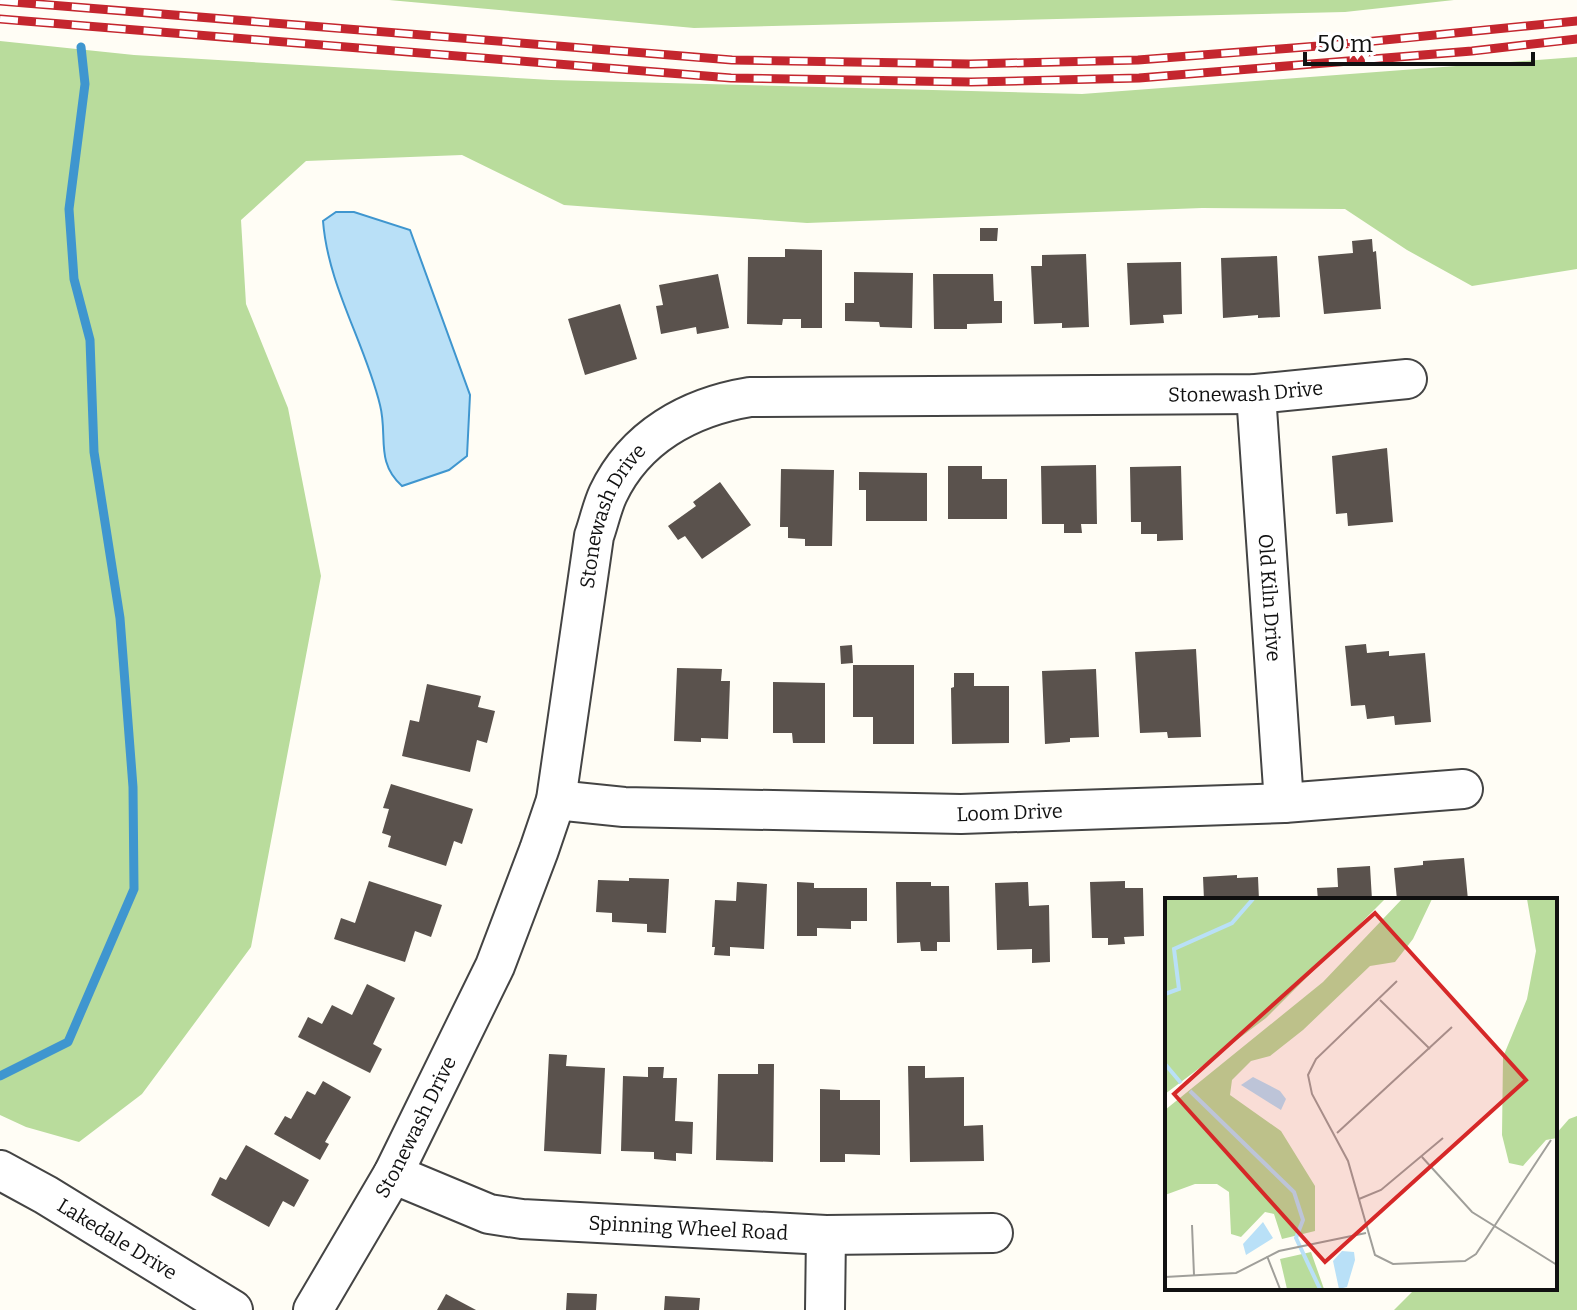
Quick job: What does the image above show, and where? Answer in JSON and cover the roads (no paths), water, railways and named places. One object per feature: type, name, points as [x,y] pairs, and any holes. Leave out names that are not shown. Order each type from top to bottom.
[{"type":"street","name":"Stonewash Drive","points":[[313,1310],[393,1174],[495,966],[556,800],[594,536],[608,495],[629,461],[652,437],[675,421],[717,403],[750,397],[1256,394],[1407,379]]},
{"type":"street","name":"Old Kiln Drive","points":[[1256,394],[1284,803]]},
{"type":"street","name":"Loom Drive","points":[[556,800],[624,807],[961,814],[1284,803],[1463,789]]},
{"type":"street","name":"Lakedale Drive","points":[[0,1170],[233,1310]]},
{"type":"street","name":"Spinning Wheel Road","points":[[393,1174],[489,1214],[522,1219],[826,1235],[993,1233]]},
{"type":"street","points":[[825,1310],[826,1235]]},
{"type":"water","points":[[336,212],[354,212],[410,230],[470,395],[467,456],[449,470],[402,486],[388,468],[380,405],[326,245],[323,221]]},
{"type":"waterway","points":[[0,1076],[68,1042],[134,889],[133,787],[120,618],[94,452],[90,340],[74,279],[69,209],[85,84],[81,47]]},
{"type":"railway","points":[[0,1],[732,60],[970,64],[1138,60],[1577,21]]},
{"type":"railway","points":[[0,19],[731,78],[971,82],[1139,78],[1472,51],[1577,39]]}]
